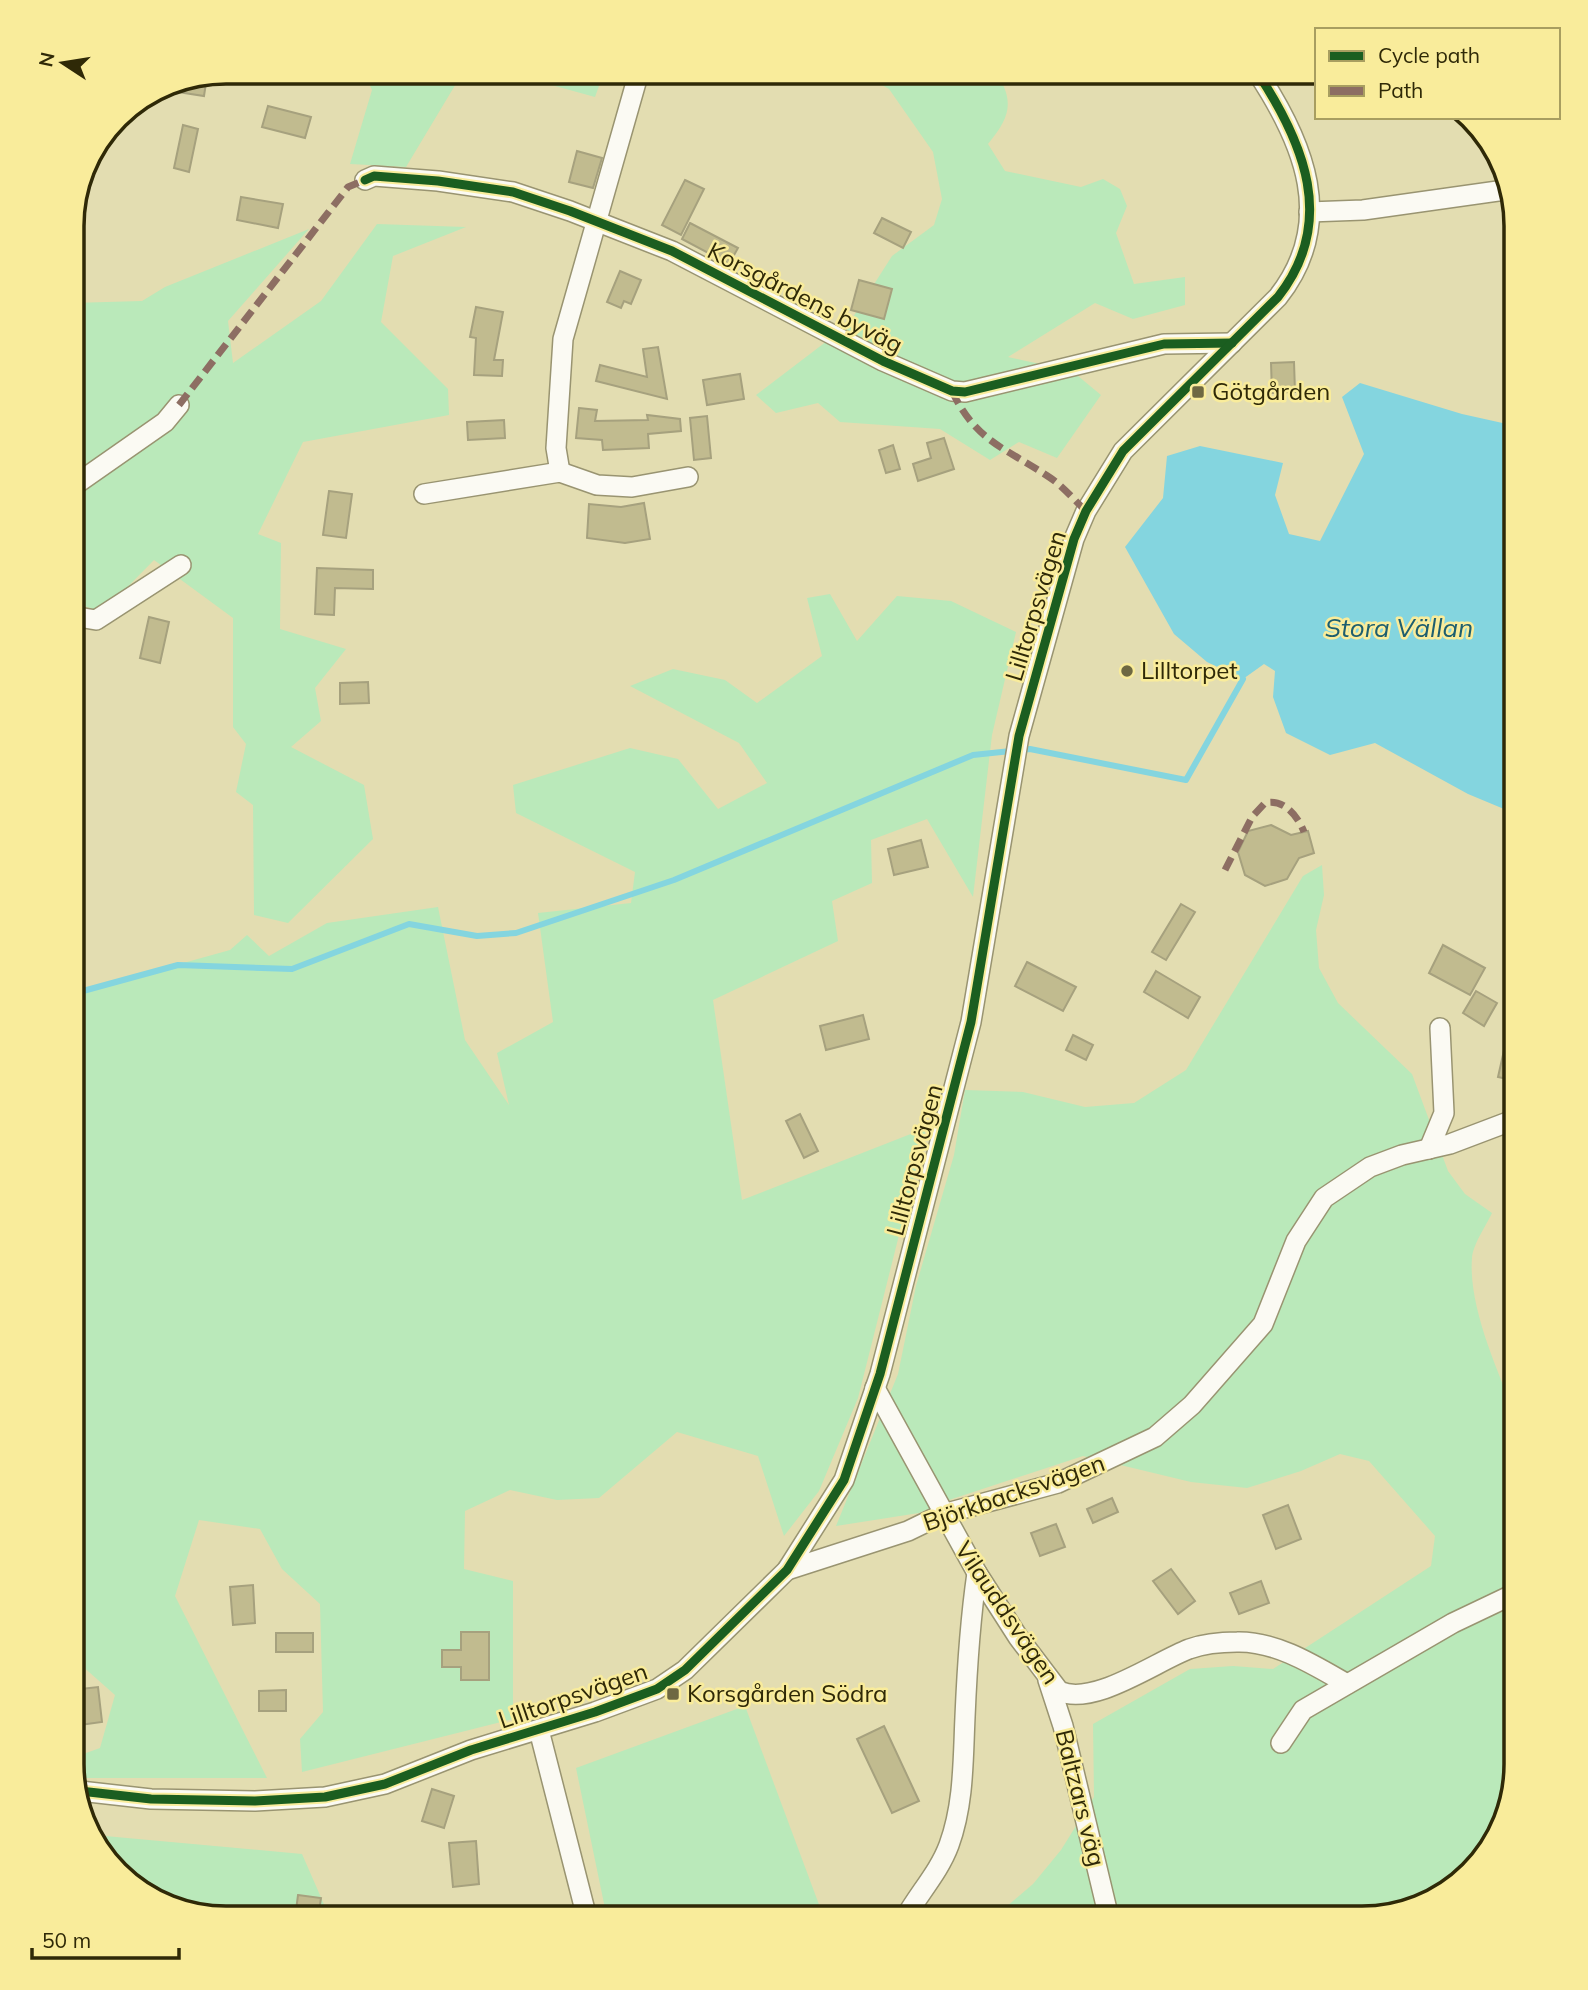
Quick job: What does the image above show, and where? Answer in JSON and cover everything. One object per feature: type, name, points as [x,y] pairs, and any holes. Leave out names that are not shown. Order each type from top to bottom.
[{"type":"street","points":[[560,472],[556,448],[563,339],[598,224],[636,84]]},
{"type":"street","name":"Lilltorpsvägen","points":[[87,1792],[211,1802],[325,1797],[385,1784],[471,1751],[656,1689],[685,1670],[787,1570],[844,1480],[875,1388],[971,1022],[1021,730],[1073,539],[1097,491],[1123,451],[1278,297],[1297,271],[1306,247],[1309,185],[1288,122],[1264,84]]},
{"type":"street","name":"Korsgårdens byväg","points":[[365,180],[374,176],[438,181],[513,192],[570,211],[672,251],[883,361],[953,391],[965,392],[1164,344],[1232,343]]},
{"type":"street","points":[[1309,212],[1363,211],[1499,191]]},
{"type":"street","points":[[84,479],[165,422],[179,405]]},
{"type":"street","points":[[425,494],[560,472],[597,485],[632,487],[688,477]]},
{"type":"street","points":[[84,618],[96,621],[181,565]]},
{"type":"street","points":[[1429,1149],[1444,1113],[1440,1028]]},
{"type":"street","name":"Björkbacksvägen","points":[[787,1570],[908,1531],[943,1514],[1058,1483],[1155,1437],[1192,1405],[1264,1324],[1296,1241],[1324,1198],[1370,1167],[1504,1123]]},
{"type":"street","name":"Vilauddsvägen","points":[[875,1388],[976,1573],[1047,1679],[1068,1695],[1090,1694],[1189,1649],[1237,1642],[1278,1650],[1347,1685]]},
{"type":"street","points":[[912,1906],[936,1871],[957,1821],[963,1764],[969,1629],[976,1573]]},
{"type":"street","points":[[1281,1743],[1303,1710],[1453,1623],[1504,1599]]},
{"type":"street","name":"Baltzars väg","points":[[1047,1679],[1063,1727],[1106,1906]]},
{"type":"street","points":[[539,1730],[584,1906]]},
{"type":"green space","points":[[369,84],[456,84],[406,167],[350,164],[372,90]]},
{"type":"green space","points":[[548,84],[600,84],[595,97]]},
{"type":"green space","points":[[880,84],[1002,84],[1008,101],[1007,109],[1001,126],[988,144],[1005,171],[1081,187],[1103,179],[1120,189],[1127,206],[1116,233],[1134,284],[1185,277],[1185,305],[1133,319],[1095,303],[1008,357],[1072,371],[1101,395],[1057,458],[1019,442],[990,460],[940,429],[840,422],[818,403],[776,413],[756,395],[848,325],[892,256],[934,225],[942,199],[933,152],[889,89]]},
{"type":"green space","points":[[377,224],[466,227],[393,256],[381,322],[448,389],[449,415],[303,442],[258,534],[281,543],[280,629],[346,649],[315,688],[321,721],[291,747],[364,785],[373,839],[288,923],[254,915],[253,805],[236,792],[246,744],[233,727],[233,618],[154,560],[102,613],[84,606],[84,303],[142,301],[165,287],[309,229],[228,321],[233,363],[321,301]]},
{"type":"green space","points":[[830,594],[857,641],[897,596],[951,601],[1016,632],[992,735],[973,897],[927,819],[871,840],[872,883],[832,901],[838,941],[713,1000],[742,1200],[926,1128],[858,1398],[819,1491],[784,1536],[758,1456],[677,1432],[599,1498],[557,1500],[510,1490],[465,1511],[464,1569],[513,1581],[513,1719],[302,1772],[300,1739],[323,1712],[320,1604],[282,1569],[260,1529],[199,1520],[175,1596],[267,1778],[85,1778],[84,1754],[100,1748],[115,1695],[84,1668],[84,991],[230,950],[247,935],[269,956],[327,923],[438,907],[465,1040],[509,1105],[497,1053],[553,1022],[538,913],[631,903],[635,872],[516,813],[513,785],[630,748],[678,759],[718,809],[767,783],[739,743],[630,686],[673,669],[725,680],[757,703],[822,656],[807,598]]},
{"type":"green space","points":[[1322,865],[1324,895],[1316,930],[1319,968],[1338,1003],[1412,1074],[1448,1171],[1465,1194],[1492,1213],[1473,1253],[1472,1277],[1479,1317],[1504,1387],[1504,1764],[1499,1801],[1485,1835],[1475,1850],[1448,1877],[1425,1891],[1381,1905],[1007,1906],[1033,1884],[1061,1850],[1094,1797],[1093,1724],[1190,1669],[1233,1666],[1273,1669],[1431,1566],[1435,1536],[1369,1461],[1340,1454],[1301,1471],[1247,1488],[1191,1482],[1083,1456],[946,1501],[919,1513],[836,1526],[898,1374],[916,1286],[954,1155],[965,1090],[1023,1092],[1085,1107],[1134,1103],[1186,1070],[1303,876]]},
{"type":"green space","points":[[745,1706],[820,1906],[605,1906],[576,1768]]},
{"type":"green space","points":[[104,1836],[302,1854],[325,1906],[207,1905],[180,1898],[147,1882],[119,1858]]},
{"type":"water","name":"Stora Vällan","points":[[1360,383],[1462,414],[1504,423],[1504,809],[1468,794],[1375,743],[1330,755],[1286,733],[1273,697],[1275,671],[1264,664],[1243,679],[1207,662],[1174,634],[1125,547],[1163,498],[1167,456],[1200,446],[1283,463],[1275,495],[1289,534],[1320,541],[1364,454],[1342,397]]},
{"type":"building","points":[[206,85],[204,96],[179,92]]},
{"type":"building","points":[[268,106],[311,117],[305,138],[262,127]]},
{"type":"building","points":[[183,125],[198,129],[189,172],[174,168]]},
{"type":"building","points":[[577,151],[602,158],[593,188],[569,182]]},
{"type":"building","points":[[685,180],[704,189],[681,235],[662,225]]},
{"type":"building","points":[[241,197],[283,204],[278,228],[237,220]]},
{"type":"building","points":[[882,218],[911,232],[903,248],[874,233]]},
{"type":"building","points":[[690,223],[738,248],[729,264],[682,239]]},
{"type":"building","points":[[620,271],[641,280],[631,304],[624,301],[621,308],[607,302]]},
{"type":"building","points":[[859,280],[892,289],[884,319],[851,310]]},
{"type":"building","points":[[476,307],[503,312],[494,360],[503,360],[502,376],[474,375],[476,338],[470,337]]},
{"type":"building","points":[[658,347],[667,399],[596,381],[600,365],[647,377],[643,349]]},
{"type":"building","points":[[1294,362],[1295,392],[1272,393],[1271,363]]},
{"type":"building","points":[[740,374],[744,399],[707,405],[703,380]]},
{"type":"building","points":[[579,408],[597,410],[595,421],[648,420],[647,415],[680,419],[681,431],[648,434],[649,448],[603,450],[602,440],[576,438]]},
{"type":"building","points":[[707,416],[711,458],[694,460],[690,418]]},
{"type":"building","points":[[504,420],[505,438],[468,440],[467,422]]},
{"type":"building","points":[[944,438],[954,469],[918,481],[913,464],[931,458],[927,443]]},
{"type":"building","points":[[893,445],[900,469],[886,473],[879,450]]},
{"type":"building","points":[[329,491],[352,494],[346,538],[323,535]]},
{"type":"building","points":[[644,503],[650,539],[625,543],[587,538],[589,504],[621,507]]},
{"type":"building","points":[[317,568],[373,570],[373,589],[335,588],[334,615],[315,614]]},
{"type":"building","points":[[149,617],[169,622],[160,663],[140,658]]},
{"type":"building","points":[[368,682],[369,703],[340,704],[340,683]]},
{"type":"building","points":[[1271,825],[1291,835],[1308,831],[1314,853],[1299,858],[1287,879],[1265,886],[1245,875],[1238,852],[1248,831]]},
{"type":"building","points":[[921,840],[928,867],[894,875],[888,849]]},
{"type":"building","points":[[1181,904],[1195,912],[1166,960],[1152,952]]},
{"type":"building","points":[[1443,945],[1485,968],[1470,995],[1429,973]]},
{"type":"building","points":[[1027,962],[1076,987],[1063,1011],[1015,986]]},
{"type":"building","points":[[1156,971],[1200,997],[1188,1018],[1144,992]]},
{"type":"building","points":[[1476,991],[1497,1003],[1484,1026],[1463,1013]]},
{"type":"building","points":[[863,1015],[869,1039],[826,1050],[820,1026]]},
{"type":"building","points":[[1073,1035],[1093,1045],[1086,1060],[1066,1050]]},
{"type":"building","points":[[1504,1050],[1504,1078],[1498,1077]]},
{"type":"building","points":[[800,1114],[818,1151],[804,1158],[786,1121]]},
{"type":"building","points":[[1112,1498],[1118,1512],[1093,1523],[1087,1509]]},
{"type":"building","points":[[1288,1505],[1301,1539],[1276,1549],[1263,1515]]},
{"type":"building","points":[[1056,1524],[1065,1547],[1040,1556],[1031,1533]]},
{"type":"building","points":[[1171,1569],[1195,1601],[1178,1614],[1153,1581]]},
{"type":"building","points":[[1261,1581],[1269,1603],[1239,1614],[1230,1593]]},
{"type":"building","points":[[253,1585],[255,1623],[233,1625],[230,1587]]},
{"type":"building","points":[[461,1632],[489,1632],[489,1680],[461,1680],[461,1667],[442,1667],[442,1650],[461,1650]]},
{"type":"building","points":[[276,1633],[313,1633],[313,1652],[276,1652]]},
{"type":"building","points":[[98,1687],[102,1722],[84,1724],[84,1689]]},
{"type":"building","points":[[286,1690],[286,1711],[259,1711],[259,1691]]},
{"type":"building","points":[[884,1726],[919,1801],[892,1813],[857,1739]]},
{"type":"building","points":[[432,1789],[454,1796],[444,1828],[422,1821]]},
{"type":"building","points":[[476,1841],[479,1884],[453,1887],[449,1843]]},
{"type":"building","points":[[298,1895],[321,1898],[320,1906],[297,1906]]},
{"type":"waterway","points":[[84,991],[178,965],[292,969],[409,924],[477,936],[516,933],[674,880],[973,755],[1030,749],[1186,780],[1243,679]]},
{"type":"marked path","points":[[179,405],[348,187],[365,180]]},
{"type":"marked path","points":[[952,391],[961,408],[982,433],[1054,481],[1086,511]]},
{"type":"marked path","points":[[1225,870],[1252,817],[1265,803],[1284,806],[1298,820],[1304,832]]},
{"type":"cycle path","points":[[87,1792],[151,1799],[255,1801],[325,1797],[385,1784],[471,1750],[595,1712],[657,1689],[685,1670],[787,1570],[844,1480],[880,1374],[971,1022],[1019,736],[1074,539],[1086,511],[1123,451],[1278,297],[1296,269],[1306,240],[1310,212],[1300,155],[1265,84]]},
{"type":"cycle path","points":[[365,180],[374,176],[438,181],[513,192],[570,211],[672,251],[883,361],[952,391],[965,392],[1164,344],[1232,343]]},
{"type":"place","name":"Götgården","points":[[1198,392]]},
{"type":"place","name":"Lilltorpet","points":[[1127,671]]},
{"type":"place","name":"Korsgården Södra","points":[[673,1694]]}]
